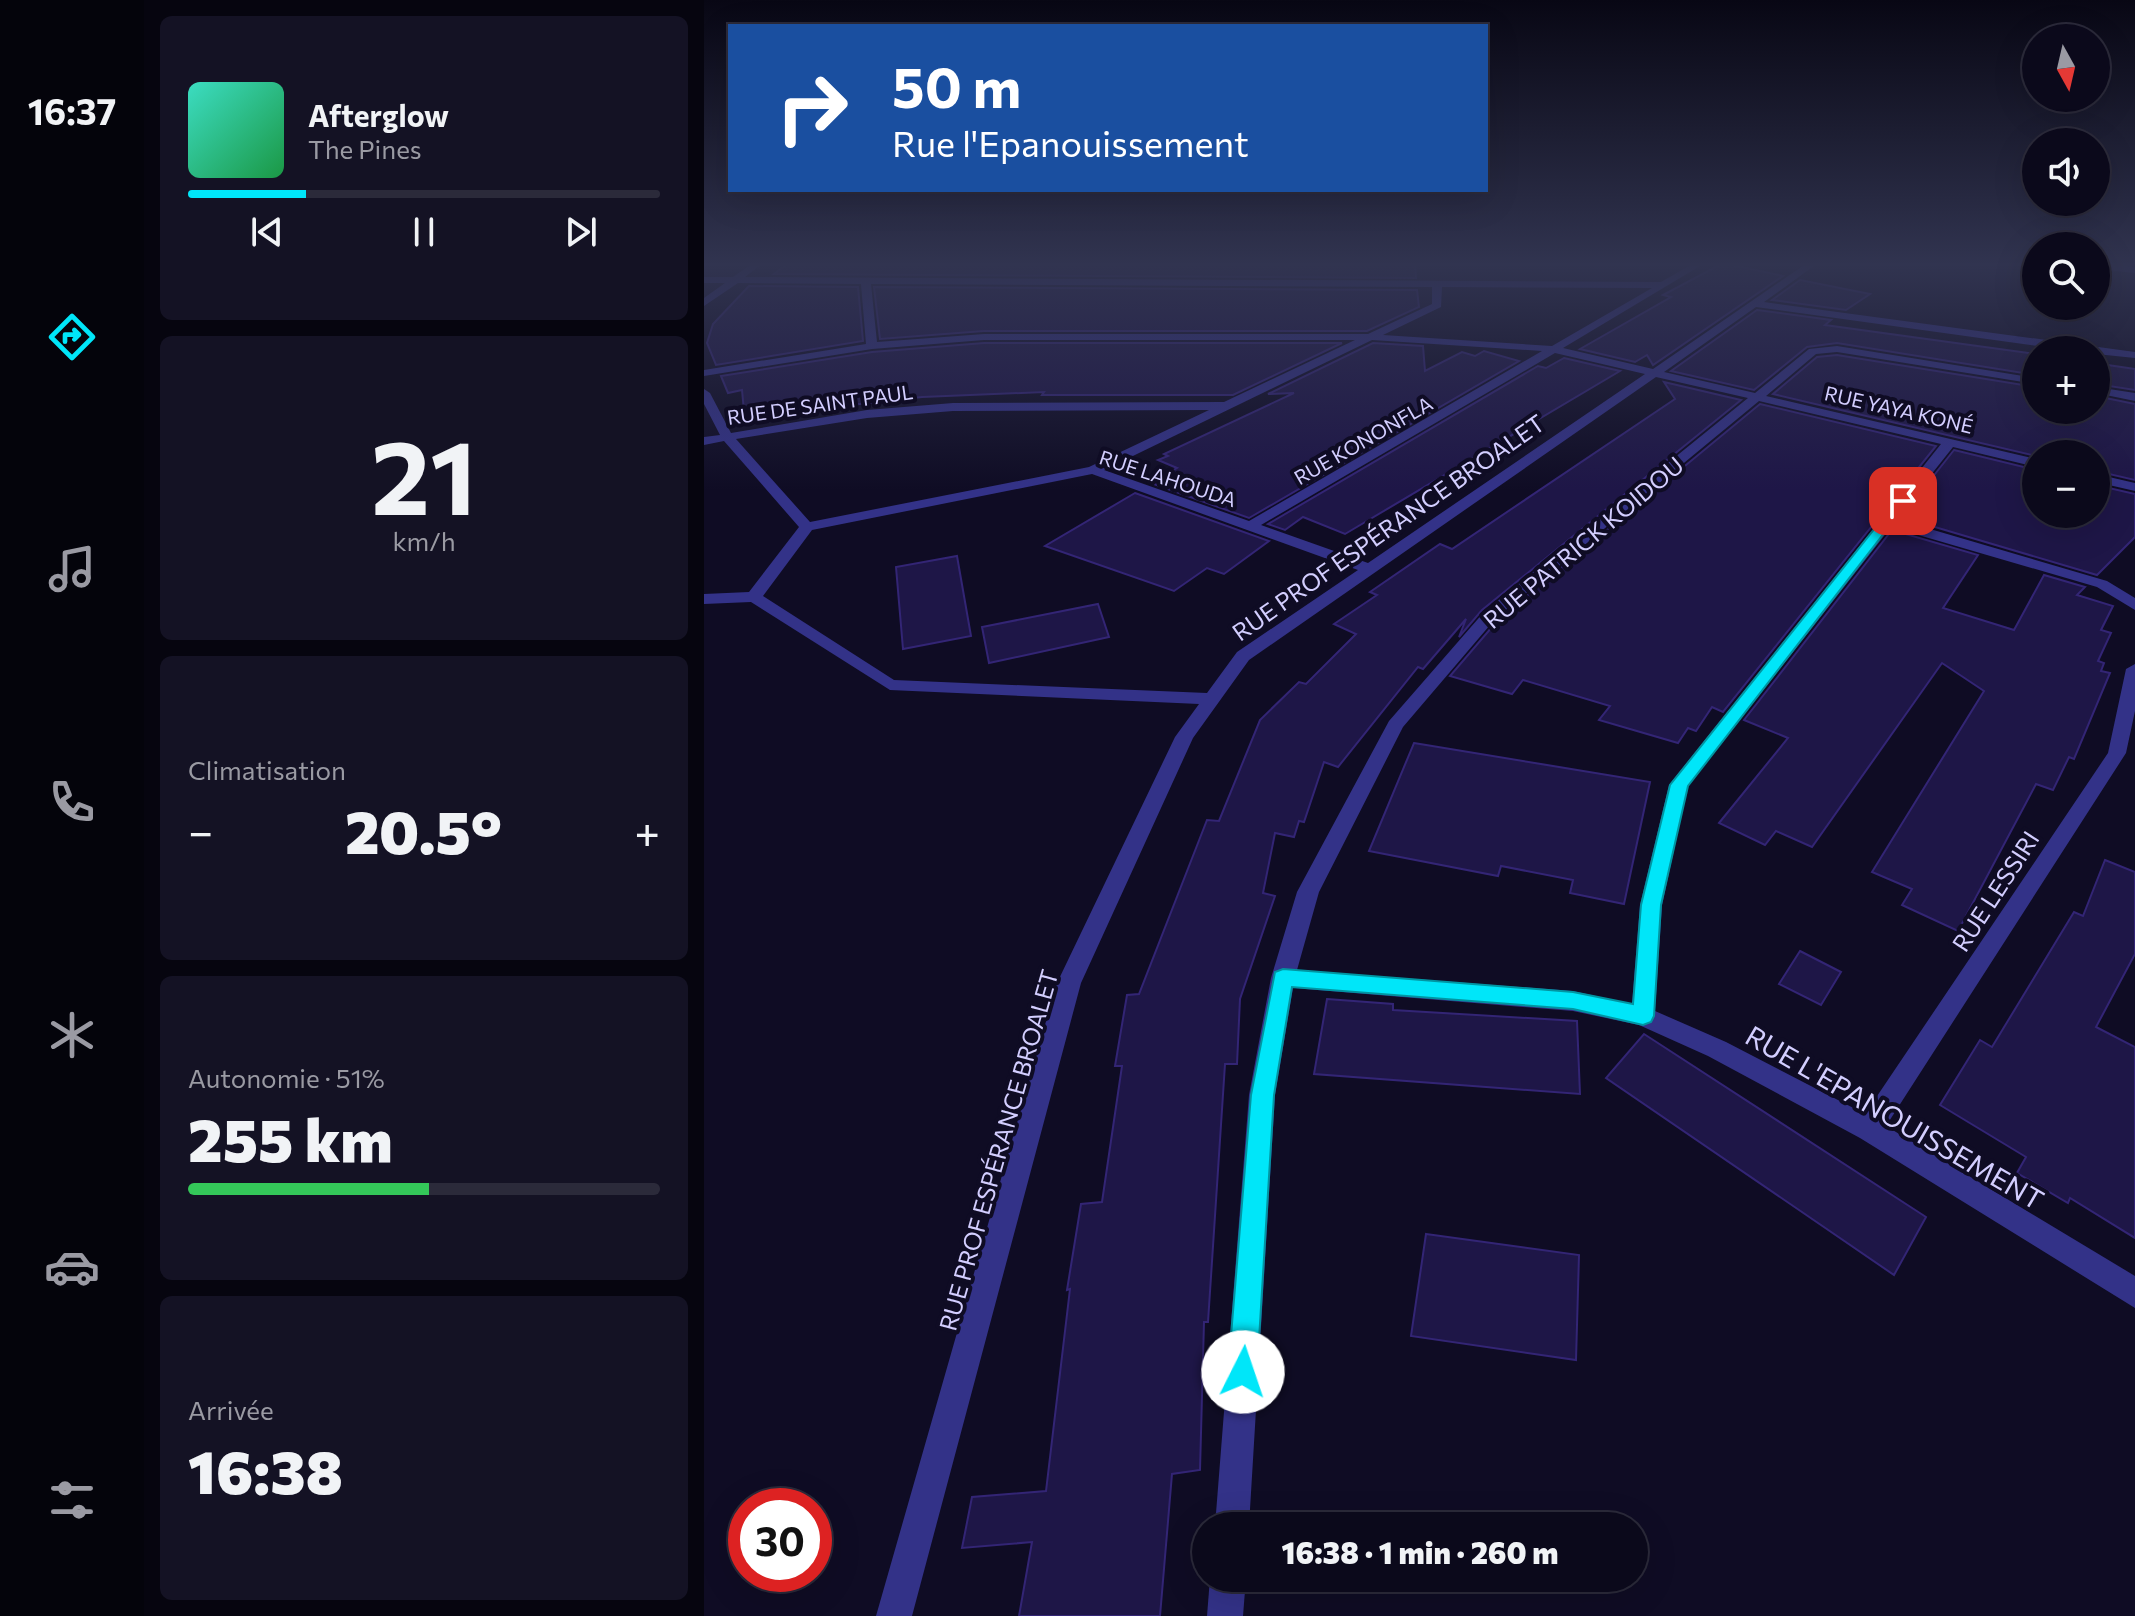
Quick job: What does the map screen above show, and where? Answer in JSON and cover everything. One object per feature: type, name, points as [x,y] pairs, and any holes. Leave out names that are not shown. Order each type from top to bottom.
[{"type":"street","points":[[871,338],[872,346]]},
{"type":"street","name":"RUE YAYA KONÉ","points":[[704,373],[872,346],[1000,338]]},
{"type":"street","points":[[1093,470],[1366,338]]},
{"type":"street","name":"RUE YAYA KONÉ","points":[[1391,338],[1554,349],[2022,460]]},
{"type":"street","name":"RUE KONONFLA","points":[[1250,526],[1572,338]]},
{"type":"street","name":"RUE PROF ESPÉRANCE BROALET","points":[[894,1616],[1069,983],[1184,737],[1243,656],[1706,338]]},
{"type":"street","name":"RUE PATRICK KOIDOU","points":[[1233,1512],[1262,1095],[1283,978],[1308,892],[1395,725],[1490,615],[1813,351],[1825,349],[2022,379]]},
{"type":"street","points":[[2110,352],[2135,355]]},
{"type":"street","points":[[704,393],[727,437],[807,527],[754,597]]},
{"type":"street","points":[[2110,393],[2135,397]]},
{"type":"street","name":"RUE DE SAINT PAUL","points":[[704,441],[867,414],[953,407],[1230,406]]},
{"type":"street","points":[[1643,1016],[1651,905],[1679,785],[1950,442]]},
{"type":"street","name":"RUE LAHOUDA","points":[[807,527],[1093,470],[1370,569]]},
{"type":"street","points":[[2110,481],[2135,487]]},
{"type":"street","points":[[1887,521],[2102,584],[2135,605]]},
{"type":"street","points":[[704,599],[754,597],[890,685],[1212,699]]},
{"type":"street","name":"RUE LESSIRI","points":[[1869,1130],[2117,753],[2135,669]]},
{"type":"street","name":"RUE L'EPANOUISSEMENT","points":[[1283,978],[1573,1001],[1643,1016],[1717,1049],[1869,1130],[2135,1293]]},
{"type":"street","points":[[1225,1616],[1227,1592]]},
{"type":"building","points":[[708,338],[863,338],[863,341],[716,365],[707,343]]},
{"type":"building","points":[[1599,338],[1692,338],[1653,365],[1647,355],[1635,362],[1580,349]]},
{"type":"building","points":[[1717,338],[1923,338],[2022,352],[2022,373],[1837,343],[1807,347],[1754,390],[1671,371]]},
{"type":"building","points":[[984,343],[1342,343],[1233,395],[1042,395],[1044,392],[922,397],[833,407],[745,422],[742,390],[728,393],[721,376],[872,352]]},
{"type":"building","points":[[1373,343],[1423,346],[1425,371],[1462,352],[1475,356],[1484,351],[1519,361],[1249,518],[1151,483],[1177,468],[1158,460],[1168,456],[1164,454],[1294,393],[1268,394]]},
{"type":"building","points":[[1837,355],[2022,385],[2022,424],[2110,424],[2110,399],[2135,404],[2135,480],[2110,474],[2110,440],[2022,440],[2022,453],[1773,394],[1817,357]]},
{"type":"building","points":[[1564,358],[1620,371],[1345,534],[1303,517],[1285,530],[1268,524],[1538,366],[1546,368]]},
{"type":"building","points":[[2110,365],[2135,369],[2135,390],[2110,386]]},
{"type":"building","points":[[1664,382],[1741,400],[1482,610],[1459,637],[1466,619],[1423,669],[1418,667],[1338,767],[1324,762],[1304,822],[1299,821],[1294,837],[1275,833],[1263,893],[1275,896],[1240,999],[1237,1064],[1225,1064],[1208,1322],[1204,1322],[1200,1470],[1172,1474],[1160,1616],[1019,1616],[1032,1542],[962,1548],[972,1497],[1046,1491],[1070,1289],[1067,1290],[1081,1204],[1102,1202],[1122,1066],[1115,1066],[1127,995],[1139,994],[1207,820],[1219,821],[1260,720],[1299,682],[1306,684],[1356,634],[1334,624],[1377,595],[1370,592],[1440,544],[1452,549],[1675,399]]},
{"type":"building","points":[[1760,404],[1936,446],[1723,712],[1712,707],[1696,731],[1688,728],[1678,743],[1599,720],[1610,706],[1523,680],[1512,694],[1450,676],[1498,620]]},
{"type":"building","points":[[1954,450],[2022,467],[2022,528],[2110,528],[2110,488],[2135,494],[2135,537],[2097,575],[1901,517]]},
{"type":"building","points":[[1135,493],[1269,541],[1224,574],[1207,568],[1174,591],[1045,546]]},
{"type":"building","points":[[1892,530],[1978,555],[1943,608],[2014,630],[2044,575],[2085,587],[2077,595],[2113,606],[2101,630],[2111,633],[2098,661],[2104,663],[2101,671],[2110,673],[2074,759],[2069,757],[2053,790],[2036,784],[1958,931],[1902,905],[1912,889],[1872,872],[1984,691],[1942,663],[1812,847],[1776,831],[1765,845],[1719,823],[1788,738],[1744,720]]},
{"type":"building","points":[[957,556],[971,636],[903,649],[896,567]]},
{"type":"building","points":[[1098,604],[1109,637],[989,663],[982,627]]},
{"type":"building","points":[[1414,743],[1650,782],[1624,904],[1570,893],[1573,880],[1501,866],[1498,876],[1369,851]]},
{"type":"building","points":[[2105,860],[2135,872],[2135,954],[2096,1027],[2135,1047],[2135,1238],[2070,1198],[2068,1203],[2017,1173],[2026,1157],[1940,1105],[1980,1040],[1992,1047],[2074,912],[2083,916]]},
{"type":"building","points":[[1800,951],[1841,972],[1821,1005],[1779,984]]},
{"type":"building","points":[[1327,999],[1393,1004],[1393,1010],[1577,1021],[1580,1094],[1314,1074]]},
{"type":"building","points":[[1644,1034],[1926,1217],[1894,1275],[1606,1078]]},
{"type":"building","points":[[1426,1234],[1579,1255],[1576,1360],[1411,1336]]},
{"type":"route","points":[[1243,1372],[1262,1095],[1283,978],[1573,1001],[1643,1016],[1651,905],[1679,785],[1903,501]]}]
